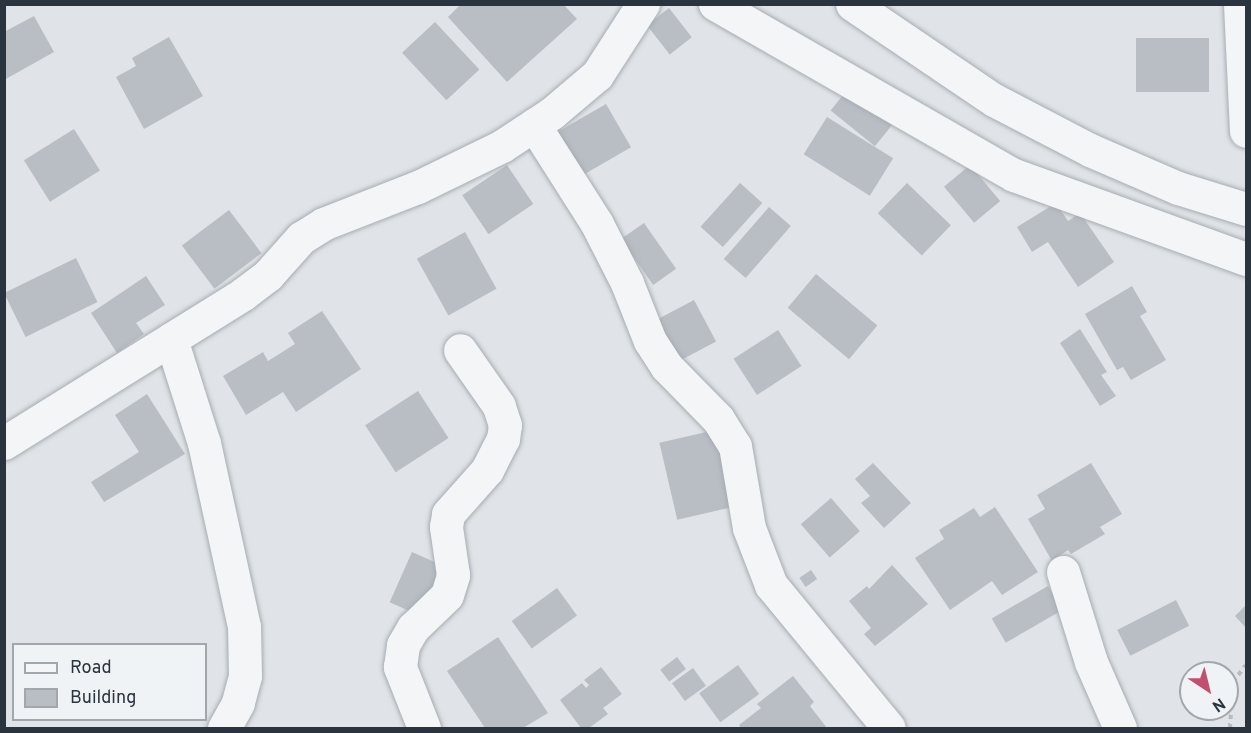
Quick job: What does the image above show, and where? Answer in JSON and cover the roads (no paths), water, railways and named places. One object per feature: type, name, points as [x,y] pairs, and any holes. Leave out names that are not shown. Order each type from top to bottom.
[{"type":"street","points":[[4,443],[243,294],[268,275],[301,238],[323,224],[418,187],[502,146],[534,125],[597,75],[643,4]]},
{"type":"street","points":[[716,4],[1014,175],[1246,259]]},
{"type":"street","points":[[852,4],[994,100],[1090,150],[1178,188],[1246,209]]},
{"type":"street","points":[[1240,4],[1246,130]]},
{"type":"street","points":[[534,125],[597,224],[627,283],[650,341],[667,367],[718,419],[735,446],[749,528],[771,585],[889,729]]},
{"type":"street","points":[[171,339],[204,443],[244,627],[245,676],[238,703],[224,729]]},
{"type":"street","points":[[424,729],[403,677],[403,645],[413,628],[447,595],[453,575],[448,514],[487,470],[503,439],[505,425],[499,406],[460,350]]},
{"type":"street","points":[[1063,572],[1091,662],[1120,729]]}]
